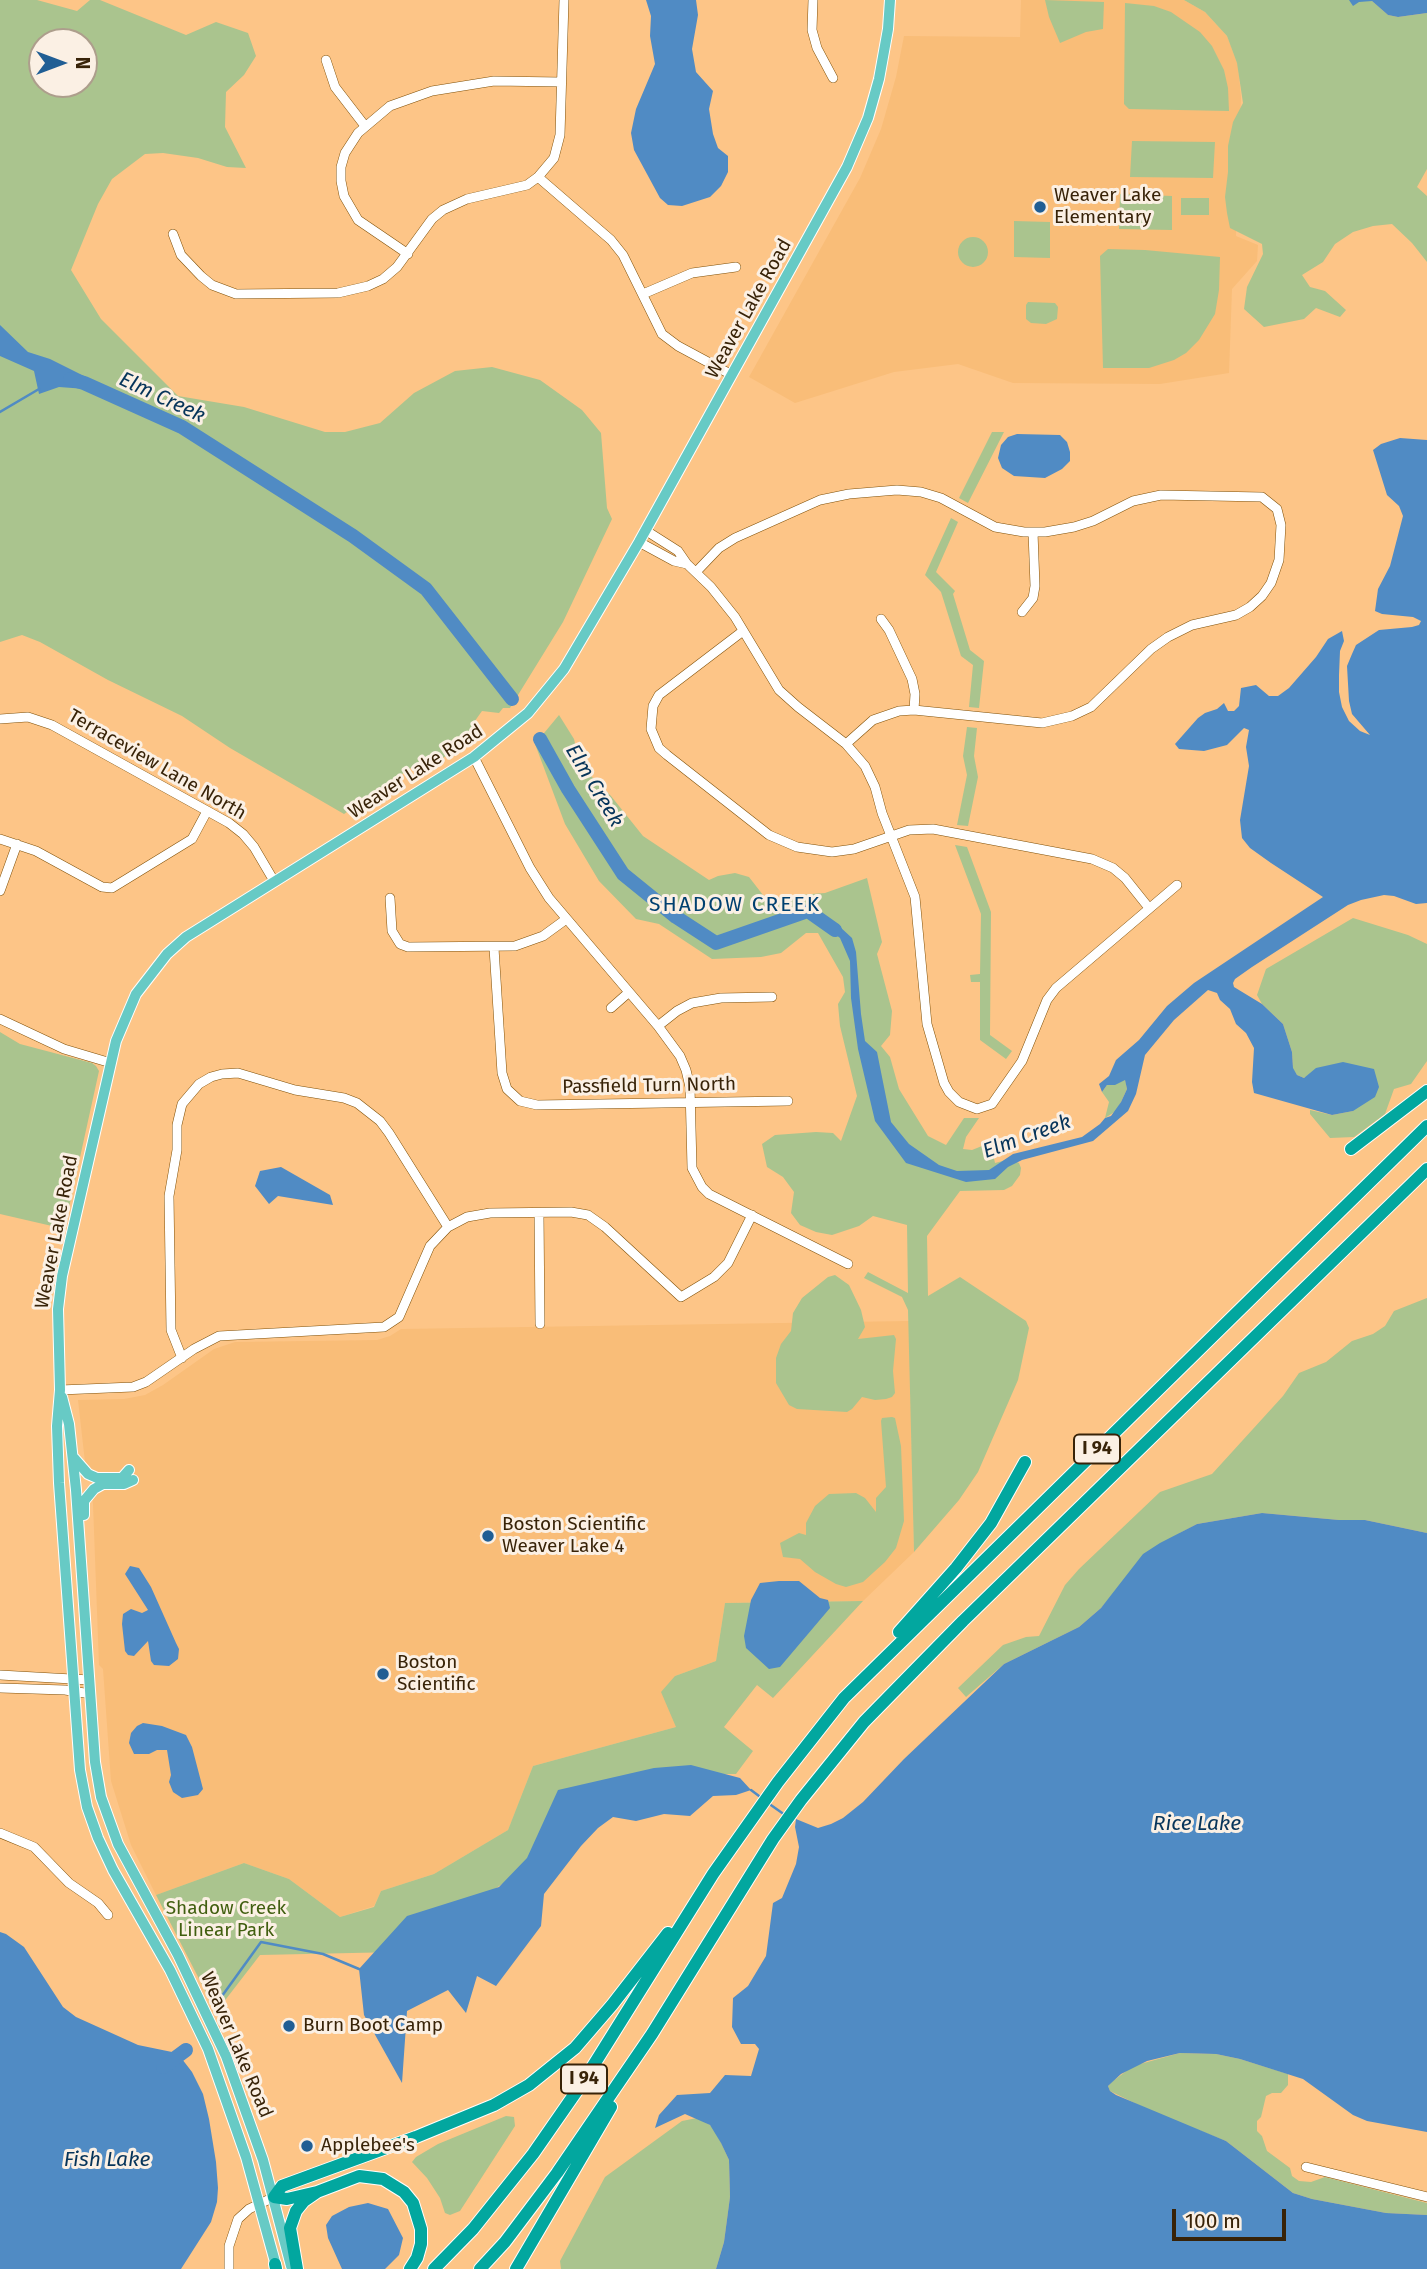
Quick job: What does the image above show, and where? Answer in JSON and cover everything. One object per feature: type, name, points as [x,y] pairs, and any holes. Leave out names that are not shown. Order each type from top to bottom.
[{"type":"highway","points":[[1352,1149],[1427,1091]]},
{"type":"highway","name":"I 94","points":[[434,2269],[473,2229],[540,2143],[583,2082],[713,1874],[778,1782],[844,1698],[1427,1126]]},
{"type":"highway","name":"I 94","points":[[480,2269],[505,2242],[558,2174],[652,2034],[773,1839],[864,1722],[963,1621],[1427,1169]]},
{"type":"highway","points":[[844,1698],[974,1546],[1009,1493],[1025,1462]]},
{"type":"highway","points":[[418,2269],[426,2252],[427,2231],[420,2203],[409,2187],[396,2177],[379,2171],[367,2172],[317,2192],[286,2199],[274,2197],[282,2186],[494,2105],[528,2085],[575,2048],[612,2005],[713,1874]]},
{"type":"highway","points":[[516,2269],[652,2034]]},
{"type":"highway","points":[[359,2176],[383,2179],[404,2192],[413,2203],[421,2229],[421,2244],[417,2259],[410,2269]]},
{"type":"highway","points":[[294,2269],[292,2221],[304,2201],[317,2192]]},
{"type":"main road","name":"Weaver Lake Road","points":[[276,2267],[237,2131],[199,2029],[170,1970],[113,1870],[92,1824],[80,1770],[59,1472],[57,1426],[60,1390],[57,1334],[61,1286],[111,1063],[124,1017],[135,994],[150,972],[186,937],[474,757],[527,713],[564,669],[639,542],[840,181],[862,136],[883,63],[890,0]]},
{"type":"main road","name":"Weaver Lake Road","points":[[60,1390],[69,1424],[73,1457],[97,1775],[108,1819],[124,1856],[209,2018],[250,2121],[294,2269]]},
{"type":"main road","points":[[73,1457],[79,1467],[97,1478],[122,1478],[131,1475],[124,1484],[103,1484],[88,1494],[83,1504],[84,1525],[80,1549]]},
{"type":"street","points":[[173,234],[181,255],[201,276],[212,285],[236,294],[353,291],[383,278],[397,267],[432,219],[443,210],[467,200],[527,185],[538,177],[554,158],[558,146],[564,0]]},
{"type":"street","points":[[813,0],[812,30],[817,48],[833,78]]},
{"type":"street","points":[[326,60],[335,87],[365,126]]},
{"type":"street","points":[[408,254],[358,220],[344,196],[341,167],[345,153],[365,126],[390,106],[445,88],[494,81],[561,82]]},
{"type":"street","points":[[538,177],[611,240],[623,255],[662,334],[678,346],[732,375]]},
{"type":"street","points":[[643,294],[692,273],[736,267]]},
{"type":"street","points":[[696,572],[719,548],[734,538],[820,500],[840,495],[897,490],[921,492],[941,498],[995,527],[1033,532],[1084,524],[1133,501],[1161,495],[1262,497],[1275,505],[1281,525],[1279,560],[1271,583],[1256,602],[1230,617],[1192,625],[1168,636],[1151,649],[1100,701],[1081,712],[1064,719],[1034,723],[914,710],[899,711],[878,717],[846,744]]},
{"type":"street","points":[[645,530],[678,551],[722,600],[779,690],[846,744],[872,778],[915,897],[924,1008],[940,1072],[954,1098],[977,1109],[992,1104],[1012,1077],[1030,1045],[1047,1000],[1056,988],[1177,885]]},
{"type":"street","points":[[1022,612],[1033,598],[1035,586],[1033,532]]},
{"type":"street","points":[[639,542],[674,561],[687,564]]},
{"type":"street","points":[[881,620],[912,679],[914,710]]},
{"type":"street","points":[[743,631],[659,695],[653,706],[651,729],[660,748],[756,826],[783,842],[808,850],[832,852],[854,849],[909,830],[933,829],[1102,862],[1125,878],[1149,908]]},
{"type":"street","name":"Terraceview Lane North","points":[[0,719],[28,717],[52,724],[207,811],[243,834],[274,881]]},
{"type":"street","points":[[474,757],[530,869],[565,920],[658,1026],[680,1056],[687,1070],[691,1156],[696,1178],[709,1194],[848,1264]]},
{"type":"street","points":[[0,839],[36,851],[102,887],[113,888],[192,839],[207,811]]},
{"type":"street","points":[[0,891],[17,844]]},
{"type":"street","points":[[390,898],[392,931],[400,944],[408,947],[494,948],[528,943],[565,920]]},
{"type":"street","name":"Passfield Turn North","points":[[494,948],[502,1073],[507,1089],[513,1096],[528,1104],[788,1101]]},
{"type":"street","points":[[611,1008],[628,993]]},
{"type":"street","points":[[658,1026],[677,1011],[706,999],[772,998]]},
{"type":"street","points":[[0,1019],[64,1049],[111,1063]]},
{"type":"street","points":[[182,1358],[170,1330],[169,1196],[182,1104],[199,1084],[211,1077],[238,1073],[295,1090],[344,1098],[357,1103],[380,1121],[389,1133],[448,1227]]},
{"type":"street","points":[[539,1213],[540,1324]]},
{"type":"street","points":[[60,1390],[133,1387],[160,1375],[209,1340],[230,1335],[384,1327],[399,1317],[422,1259],[430,1246],[448,1227],[476,1215],[580,1213],[597,1220],[681,1297],[714,1277],[728,1263],[752,1216]]},
{"type":"street","points":[[0,1675],[90,1680]]},
{"type":"street","points":[[0,1688],[91,1694]]},
{"type":"street","points":[[0,1833],[34,1847],[69,1883],[99,1903],[108,1915]]},
{"type":"street","points":[[1306,2167],[1427,2197]]},
{"type":"street","points":[[229,2269],[229,2246],[234,2225],[243,2213],[274,2197]]},
{"type":"shaded area","name":"Weaver Lake Elementary","points":[[1021,0],[1184,0],[1205,12],[1227,36],[1238,65],[1241,97],[1236,236],[1258,245],[1257,261],[1232,289],[1229,373],[1160,384],[1013,383],[958,364],[894,372],[795,403],[749,377],[860,178],[881,129],[904,36],[1020,37]]},
{"type":"shaded area","points":[[909,1321],[914,1552],[863,1601],[725,1603],[716,1661],[675,1676],[676,1727],[533,1766],[508,1830],[434,1874],[381,1891],[374,1906],[340,1917],[289,1879],[244,1863],[156,1895],[131,1845],[111,1781],[103,1669],[99,1665],[93,1504],[78,1400],[124,1399],[145,1395],[214,1349],[235,1342],[377,1340],[401,1329]]},
{"type":"green space","points":[[0,0],[37,0],[77,11],[90,0],[100,0],[186,35],[216,22],[248,33],[256,56],[244,75],[226,92],[225,127],[246,168],[227,167],[198,158],[163,153],[145,154],[112,179],[98,204],[71,270],[101,319],[178,396],[244,407],[325,432],[345,432],[380,423],[414,393],[455,371],[492,367],[540,380],[582,410],[601,433],[607,508],[612,519],[563,622],[510,708],[503,708],[499,713],[482,711],[472,725],[472,739],[432,765],[424,759],[344,814],[230,748],[182,716],[22,635],[0,642]]},
{"type":"green space","points":[[1045,0],[1104,2],[1103,29],[1086,32],[1060,43]]},
{"type":"green space","points":[[1184,0],[1371,0],[1388,15],[1398,17],[1427,13],[1427,169],[1417,187],[1427,196],[1427,262],[1392,224],[1373,226],[1353,232],[1335,244],[1323,262],[1302,275],[1310,287],[1325,291],[1346,310],[1340,317],[1316,308],[1304,319],[1264,327],[1244,309],[1247,287],[1263,254],[1262,244],[1230,228],[1227,213],[1225,197],[1228,146],[1233,122],[1243,103],[1237,63],[1227,36],[1205,12]]},
{"type":"green space","points":[[1125,3],[1154,6],[1171,12],[1200,32],[1212,46],[1224,70],[1229,111],[1129,109],[1124,104]]},
{"type":"green space","points":[[1132,141],[1215,142],[1213,178],[1130,177]]},
{"type":"green space","points":[[1120,194],[1172,196],[1172,230],[1119,229]]},
{"type":"green space","points":[[1181,198],[1209,198],[1209,215],[1181,215]]},
{"type":"green space","points":[[1014,221],[1050,222],[1050,258],[1014,257]]},
{"type":"green space","points":[[973,237],[984,241],[988,252],[984,263],[973,267],[962,263],[958,252],[962,241]]},
{"type":"green space","points":[[1108,249],[1220,257],[1215,314],[1199,340],[1186,353],[1149,368],[1103,368],[1100,256]]},
{"type":"green space","points":[[1028,302],[1055,303],[1058,307],[1057,319],[1046,324],[1031,323],[1026,319]]},
{"type":"green space","points":[[992,432],[1004,432],[968,503],[959,498]]},
{"type":"green space","points":[[951,518],[958,522],[936,572],[955,591],[953,594],[970,650],[984,661],[979,708],[969,707],[973,665],[961,656],[941,592],[925,575]]},
{"type":"green space","points":[[559,715],[574,739],[580,765],[611,796],[643,836],[709,880],[735,873],[749,877],[763,895],[775,901],[798,895],[825,893],[867,878],[882,942],[877,954],[892,1011],[890,1035],[881,1046],[890,1057],[899,1089],[928,1136],[946,1145],[964,1118],[979,1118],[966,1137],[963,1149],[972,1150],[982,1146],[993,1154],[995,1163],[1010,1159],[1019,1163],[1020,1175],[1012,1186],[1004,1190],[960,1191],[927,1236],[928,1296],[960,1277],[1026,1321],[1029,1328],[1018,1380],[978,1472],[959,1500],[914,1552],[908,1310],[902,1297],[864,1278],[868,1272],[908,1293],[907,1225],[873,1216],[859,1226],[832,1235],[800,1225],[791,1213],[794,1192],[783,1177],[767,1167],[762,1144],[775,1135],[816,1132],[833,1133],[841,1141],[857,1096],[840,1026],[838,1004],[845,992],[843,977],[818,933],[806,933],[781,953],[761,957],[712,959],[659,924],[636,919],[599,881],[565,824],[535,744]]},
{"type":"green space","points":[[967,727],[977,728],[974,756],[978,777],[968,826],[957,825],[967,775],[963,756]]},
{"type":"green space","points":[[955,845],[967,847],[991,912],[990,1035],[1012,1051],[1006,1059],[980,1040],[980,982],[971,982],[970,975],[980,974],[981,914]]},
{"type":"green space","points":[[1353,918],[1408,935],[1427,944],[1427,1061],[1411,1084],[1394,1089],[1385,1114],[1354,1137],[1330,1138],[1310,1114],[1310,1110],[1332,1115],[1353,1111],[1311,1074],[1304,1078],[1297,1075],[1293,1069],[1292,1052],[1283,1024],[1262,1004],[1257,995],[1266,969]]},
{"type":"green space","points":[[0,1032],[20,1044],[92,1063],[99,1071],[66,1221],[52,1226],[0,1214]]},
{"type":"green space","points":[[1125,1079],[1127,1089],[1121,1102],[1116,1111],[1105,1118],[1109,1102],[1102,1092],[1107,1085]]},
{"type":"green space","points":[[835,1275],[849,1285],[861,1310],[865,1327],[858,1339],[894,1335],[895,1393],[886,1399],[862,1397],[847,1412],[797,1409],[789,1405],[776,1383],[776,1358],[781,1344],[791,1331],[793,1313],[802,1298],[828,1277]]},
{"type":"green space","points":[[1427,1298],[1427,1533],[1365,1520],[1262,1513],[1197,1524],[1180,1533],[1079,1627],[1004,1664],[966,1697],[958,1688],[1003,1645],[1026,1637],[1039,1636],[1065,1585],[1079,1569],[1160,1492],[1212,1474],[1283,1396],[1299,1373],[1326,1362],[1352,1341],[1373,1334],[1385,1326],[1394,1311]]},
{"type":"green space","points":[[882,1418],[895,1418],[901,1446],[904,1521],[896,1548],[863,1582],[846,1587],[815,1572],[800,1559],[783,1557],[780,1543],[799,1533],[806,1535],[806,1523],[815,1506],[829,1494],[856,1493],[865,1498],[876,1512],[876,1498],[886,1487],[881,1421]]},
{"type":"green space","name":"Shadow Creek Linear Park","points":[[863,1601],[773,1698],[757,1685],[724,1727],[753,1751],[736,1774],[671,1774],[398,1952],[260,1955],[216,2012],[156,1895],[244,1863],[289,1879],[340,1917],[374,1907],[381,1891],[434,1874],[508,1830],[533,1766],[676,1727],[661,1692],[675,1676],[716,1661],[725,1603]]},
{"type":"green space","points":[[1180,2053],[1216,2054],[1288,2074],[1288,2085],[1281,2093],[1266,2096],[1261,2117],[1257,2121],[1257,2131],[1262,2136],[1267,2151],[1290,2168],[1292,2176],[1299,2181],[1311,2182],[1325,2177],[1427,2203],[1427,2215],[1386,2213],[1293,2193],[1226,2141],[1155,2113],[1110,2091],[1108,2086],[1133,2066]]},
{"type":"green space","points":[[506,2116],[514,2117],[515,2126],[460,2211],[450,2215],[445,2213],[440,2198],[412,2162],[438,2144]]},
{"type":"green space","points":[[697,2118],[716,2132],[729,2160],[730,2197],[724,2242],[716,2269],[561,2269],[560,2261],[605,2177],[682,2121]]},
{"type":"water","points":[[646,0],[696,0],[698,15],[692,49],[696,72],[713,91],[709,109],[713,134],[718,148],[728,156],[728,172],[721,186],[710,197],[682,206],[668,205],[660,198],[634,150],[631,133],[636,109],[655,64],[650,36],[651,16]]},
{"type":"water","points":[[1349,0],[1427,0],[1427,13],[1398,17],[1388,15],[1372,1],[1359,2],[1353,6]]},
{"type":"water","points":[[0,325],[28,352],[50,359],[90,379],[86,389],[59,387],[39,394],[34,371],[0,356]]},
{"type":"water","points":[[1017,434],[1060,435],[1067,442],[1070,461],[1062,469],[1045,478],[1014,476],[1002,468],[998,458],[1001,445],[1008,437]]},
{"type":"water","points":[[1400,438],[1427,440],[1427,903],[1416,904],[1384,895],[1348,905],[1252,967],[1233,983],[1234,987],[1262,1004],[1283,1024],[1297,1075],[1304,1078],[1316,1068],[1343,1062],[1374,1069],[1379,1087],[1375,1097],[1353,1111],[1332,1115],[1254,1093],[1254,1048],[1246,1033],[1236,1024],[1230,1009],[1217,993],[1208,990],[1174,1020],[1145,1055],[1136,1094],[1128,1111],[1093,1141],[1022,1160],[1008,1167],[995,1179],[966,1182],[906,1163],[875,1121],[858,1049],[851,998],[850,961],[840,938],[820,922],[822,917],[839,926],[852,938],[856,952],[865,1041],[877,1052],[891,1122],[909,1144],[939,1165],[957,1171],[989,1170],[1013,1154],[1082,1137],[1111,1116],[1127,1089],[1125,1080],[1115,1085],[1107,1085],[1102,1092],[1099,1084],[1109,1076],[1116,1060],[1139,1040],[1167,1006],[1194,983],[1323,897],[1250,848],[1242,838],[1240,820],[1249,766],[1246,747],[1249,730],[1244,728],[1227,745],[1204,751],[1179,749],[1175,744],[1205,713],[1224,703],[1228,711],[1234,711],[1239,706],[1241,688],[1256,685],[1269,696],[1278,696],[1289,688],[1328,639],[1342,631],[1344,641],[1340,651],[1339,692],[1342,707],[1349,721],[1360,731],[1370,735],[1352,714],[1349,701],[1347,666],[1356,645],[1379,630],[1412,627],[1419,625],[1421,621],[1413,617],[1375,611],[1378,589],[1390,566],[1403,516],[1399,506],[1387,495],[1373,450],[1381,444]]},
{"type":"water","points":[[281,1167],[330,1195],[333,1205],[278,1196],[269,1204],[255,1186],[260,1171]]},
{"type":"water","name":"Rice Lake","points":[[1262,1513],[1365,1520],[1427,1533],[1427,2132],[1367,2121],[1353,2115],[1303,2079],[1216,2054],[1180,2053],[1147,2061],[1121,2074],[1108,2086],[1116,2095],[1226,2141],[1293,2193],[1386,2213],[1427,2215],[1427,2269],[716,2269],[724,2242],[730,2197],[729,2160],[710,2125],[685,2114],[655,2128],[659,2115],[677,2095],[710,2093],[725,2075],[751,2076],[759,2049],[755,2044],[741,2044],[732,2027],[733,1998],[748,1986],[766,1956],[773,1903],[782,1898],[796,1864],[799,1847],[796,1819],[818,1828],[843,1818],[863,1802],[1004,1664],[1079,1627],[1101,1608],[1143,1554],[1197,1524]]},
{"type":"water","points":[[130,1566],[139,1568],[151,1587],[179,1649],[178,1659],[169,1666],[154,1665],[148,1641],[134,1656],[125,1651],[123,1614],[131,1609],[142,1613],[148,1610],[125,1574]]},
{"type":"water","points":[[799,1581],[820,1598],[828,1600],[830,1608],[780,1667],[769,1669],[746,1648],[744,1636],[751,1600],[760,1583]]},
{"type":"water","points":[[143,1723],[162,1726],[186,1735],[192,1747],[203,1789],[198,1795],[182,1798],[173,1792],[169,1782],[171,1775],[167,1750],[134,1754],[129,1743],[131,1733]]},
{"type":"water","points":[[691,1765],[740,1778],[751,1790],[736,1795],[713,1796],[690,1816],[664,1814],[636,1821],[613,1817],[598,1828],[544,1894],[541,1926],[496,1986],[477,1976],[466,2013],[448,1990],[407,2011],[402,2083],[364,2015],[359,1969],[407,1916],[499,1887],[527,1858],[558,1790],[654,1768]]},
{"type":"water","name":"Fish Lake","points":[[0,1932],[24,1947],[63,2007],[76,2017],[138,2045],[172,2052],[182,2059],[192,2072],[203,2094],[209,2119],[218,2188],[211,2222],[181,2269],[0,2269]]},
{"type":"water","points":[[368,2203],[388,2209],[403,2238],[399,2255],[385,2269],[342,2269],[328,2238],[326,2225],[332,2216],[349,2207]]},
{"type":"waterway","name":"Elm Creek","points":[[70,379],[182,427],[353,536],[426,589],[512,699]]},
{"type":"waterway","points":[[0,412],[39,389]]},
{"type":"waterway","name":"Elm Creek","points":[[540,739],[568,789],[623,874],[676,917],[716,943],[808,911],[835,930]]},
{"type":"waterway","points":[[751,1790],[763,1799]]},
{"type":"waterway","points":[[768,1803],[785,1815]]},
{"type":"waterway","points":[[222,1996],[261,1942],[323,1954],[359,1969]]},
{"type":"waterway","points":[[163,2067],[186,2050]]},
{"type":"place","name":"Weaver Lake Elementary","points":[[1040,207]]},
{"type":"place","name":"Boston Scientific Weaver Lake 4","points":[[488,1536]]},
{"type":"place","name":"Boston Scientific","points":[[383,1674]]},
{"type":"place","name":"Burn Boot Camp","points":[[289,2026]]},
{"type":"place","name":"Applebee's","points":[[307,2146]]},
{"type":"district","name":"SHADOW CREEK","points":[[735,905]]}]
